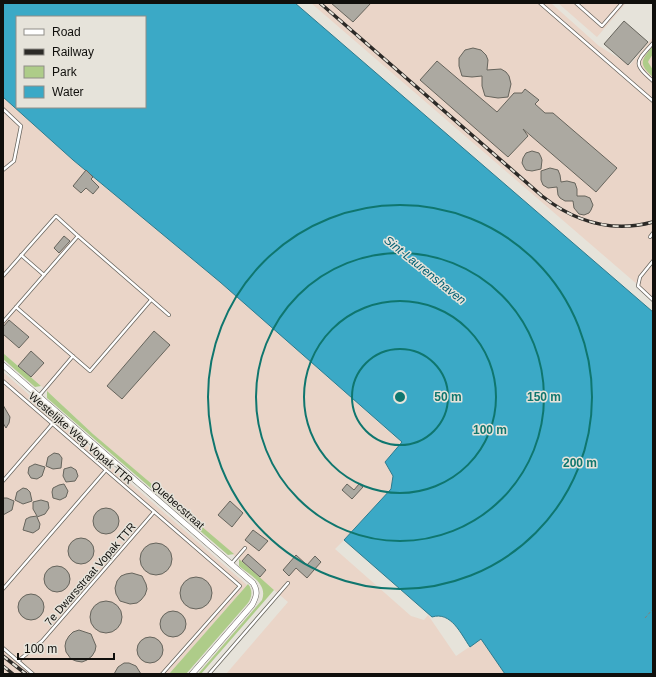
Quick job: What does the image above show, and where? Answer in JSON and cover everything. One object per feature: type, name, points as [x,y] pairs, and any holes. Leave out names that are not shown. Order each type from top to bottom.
[{"type":"street","name":"Quebecstraat","points":[[3,365],[253,582],[257,589],[256,599],[192,674]]},
{"type":"lane","points":[[540,3],[653,101]]},
{"type":"lane","points":[[576,3],[602,26],[622,3]]},
{"type":"lane","points":[[653,43],[639,59],[638,64],[642,72],[653,82]]},
{"type":"lane","points":[[3,109],[21,126],[14,161],[3,170]]},
{"type":"lane","points":[[3,276],[56,216],[169,315]]},
{"type":"lane","points":[[650,237],[653,233]]},
{"type":"lane","points":[[3,322],[78,236]]},
{"type":"lane","points":[[22,255],[44,275]]},
{"type":"lane","points":[[653,261],[640,276],[638,286],[653,300]]},
{"type":"lane","points":[[16,307],[90,371],[151,300]]},
{"type":"lane","points":[[38,396],[73,356]]},
{"type":"lane","name":"Westelijke Weg Vopak TTR","points":[[3,381],[240,586],[162,674]]},
{"type":"lane","points":[[3,481],[60,415]]},
{"type":"lane","points":[[3,588],[106,470]]},
{"type":"lane","name":"7e Dwarsstraat Vopak TTR","points":[[18,661],[42,641],[154,512]]},
{"type":"lane","points":[[231,564],[245,548]]},
{"type":"lane","points":[[209,674],[288,583]]},
{"type":"lane","points":[[3,648],[33,674]]},
{"type":"path","points":[[645,618],[653,609]]},
{"type":"shaded area","points":[[311,3],[551,3],[599,46],[630,65],[653,37],[653,298]]},
{"type":"shaded area","points":[[558,3],[626,3],[597,37]]},
{"type":"shaded area","points":[[3,97],[73,160],[220,282],[402,443],[385,462],[393,476],[391,489],[335,549],[411,616],[424,620],[428,615],[456,656],[481,639],[505,674],[226,674],[288,602],[93,434],[3,353]]},
{"type":"shaded area","points":[[3,372],[247,585],[169,674],[3,674]]},
{"type":"green space","points":[[653,46],[653,54],[648,62],[653,70],[653,77],[645,69],[643,62]]},
{"type":"green space","points":[[3,353],[41,386],[35,387],[3,359]]},
{"type":"green space","points":[[47,391],[93,434],[234,554],[228,555],[47,398]]},
{"type":"green space","points":[[239,559],[274,590],[201,674],[198,674],[262,600],[263,594],[260,585],[253,576],[239,566]]},
{"type":"green space","points":[[248,584],[251,589],[251,594],[248,603],[186,674],[169,674]]},
{"type":"water","name":"Sint-Laurenshaven","points":[[3,3],[295,3],[653,312],[653,674],[505,674],[481,639],[470,647],[459,630],[450,620],[439,616],[432,617],[344,540],[391,489],[393,476],[385,462],[402,442],[220,282],[73,160],[3,97]]},
{"type":"building","points":[[331,3],[371,3],[353,22]]},
{"type":"building","points":[[624,21],[648,42],[628,65],[604,44]]},
{"type":"building","points":[[473,48],[481,50],[486,55],[488,60],[487,70],[501,69],[509,76],[511,84],[508,97],[498,98],[485,96],[482,86],[482,76],[462,76],[459,66],[459,58],[465,50]]},
{"type":"building","points":[[437,61],[497,112],[514,93],[522,93],[525,89],[539,100],[535,104],[545,113],[553,113],[617,168],[596,192],[523,129],[528,136],[508,157],[420,80]]},
{"type":"building","points":[[532,151],[539,153],[541,157],[541,169],[532,171],[526,170],[522,163],[526,153]]},
{"type":"building","points":[[550,168],[558,170],[561,182],[567,181],[575,183],[577,196],[585,196],[590,198],[593,205],[589,213],[584,215],[579,214],[574,208],[573,201],[565,201],[560,198],[557,187],[548,188],[543,185],[541,180],[541,171]]},
{"type":"building","points":[[86,170],[93,177],[91,179],[99,187],[93,194],[86,188],[81,193],[73,186]]},
{"type":"building","points":[[64,236],[70,241],[59,253],[54,248]]},
{"type":"building","points":[[9,320],[29,337],[19,348],[3,334],[3,327]]},
{"type":"building","points":[[154,331],[170,345],[122,399],[107,386]]},
{"type":"building","points":[[31,351],[44,363],[31,377],[18,366]]},
{"type":"building","points":[[3,405],[10,417],[6,428],[3,423]]},
{"type":"building","points":[[54,453],[59,454],[62,458],[61,468],[53,469],[46,466],[48,457]]},
{"type":"building","points":[[35,464],[45,467],[42,476],[37,479],[31,478],[28,473],[29,467]]},
{"type":"building","points":[[71,467],[76,470],[78,476],[75,481],[66,482],[63,476],[64,469]]},
{"type":"building","points":[[64,484],[68,491],[66,497],[60,500],[53,498],[53,488]]},
{"type":"building","points":[[347,484],[354,490],[359,484],[363,487],[352,499],[342,490]]},
{"type":"building","points":[[23,488],[30,492],[32,501],[23,504],[15,500],[17,492]]},
{"type":"building","points":[[3,498],[14,501],[12,510],[3,515]]},
{"type":"building","points":[[41,500],[48,502],[49,508],[45,514],[37,517],[40,524],[39,529],[33,533],[23,530],[26,519],[37,516],[33,509],[33,502]]},
{"type":"building","points":[[230,501],[243,513],[232,527],[218,515]]},
{"type":"building","points":[[106,508],[115,512],[119,521],[115,530],[106,534],[97,530],[93,521],[97,512]]},
{"type":"building","points":[[253,530],[268,541],[259,551],[245,540]]},
{"type":"building","points":[[81,538],[90,542],[94,551],[90,560],[81,564],[72,560],[68,551],[72,542]]},
{"type":"building","points":[[156,543],[165,546],[169,550],[172,559],[169,568],[165,572],[156,575],[147,572],[143,568],[140,559],[143,550],[147,546]]},
{"type":"building","points":[[248,554],[266,570],[260,577],[242,561]]},
{"type":"building","points":[[296,555],[307,565],[315,556],[321,562],[307,578],[296,568],[289,576],[283,570]]},
{"type":"building","points":[[57,566],[66,570],[70,579],[66,588],[57,592],[48,588],[44,579],[48,570]]},
{"type":"building","points":[[132,573],[142,576],[147,589],[141,600],[137,603],[130,604],[120,601],[116,594],[115,588],[117,581],[121,576]]},
{"type":"building","points":[[196,577],[205,580],[209,584],[212,593],[209,602],[205,606],[196,609],[187,606],[183,602],[180,593],[183,584],[187,580]]},
{"type":"building","points":[[31,594],[40,598],[44,607],[40,616],[31,620],[22,616],[18,607],[22,598]]},
{"type":"building","points":[[106,601],[115,604],[119,608],[122,617],[119,626],[115,630],[106,633],[97,630],[93,626],[90,617],[93,608],[97,604]]},
{"type":"building","points":[[173,611],[182,615],[186,624],[182,633],[173,637],[164,633],[160,624],[164,615]]},
{"type":"building","points":[[79,630],[91,634],[96,646],[92,656],[82,662],[71,659],[66,652],[65,646],[69,636],[73,632]]},
{"type":"building","points":[[150,637],[159,641],[163,650],[159,659],[150,663],[141,659],[137,650],[141,641]]},
{"type":"building","points":[[124,663],[129,663],[136,666],[141,674],[114,674],[118,667]]},
{"type":"railway","points":[[320,3],[542,196],[555,205],[568,213],[594,223],[623,226],[653,222]]},
{"type":"railway","points":[[3,656],[26,674]]},
{"type":"railway","points":[[3,666],[13,674]]}]
